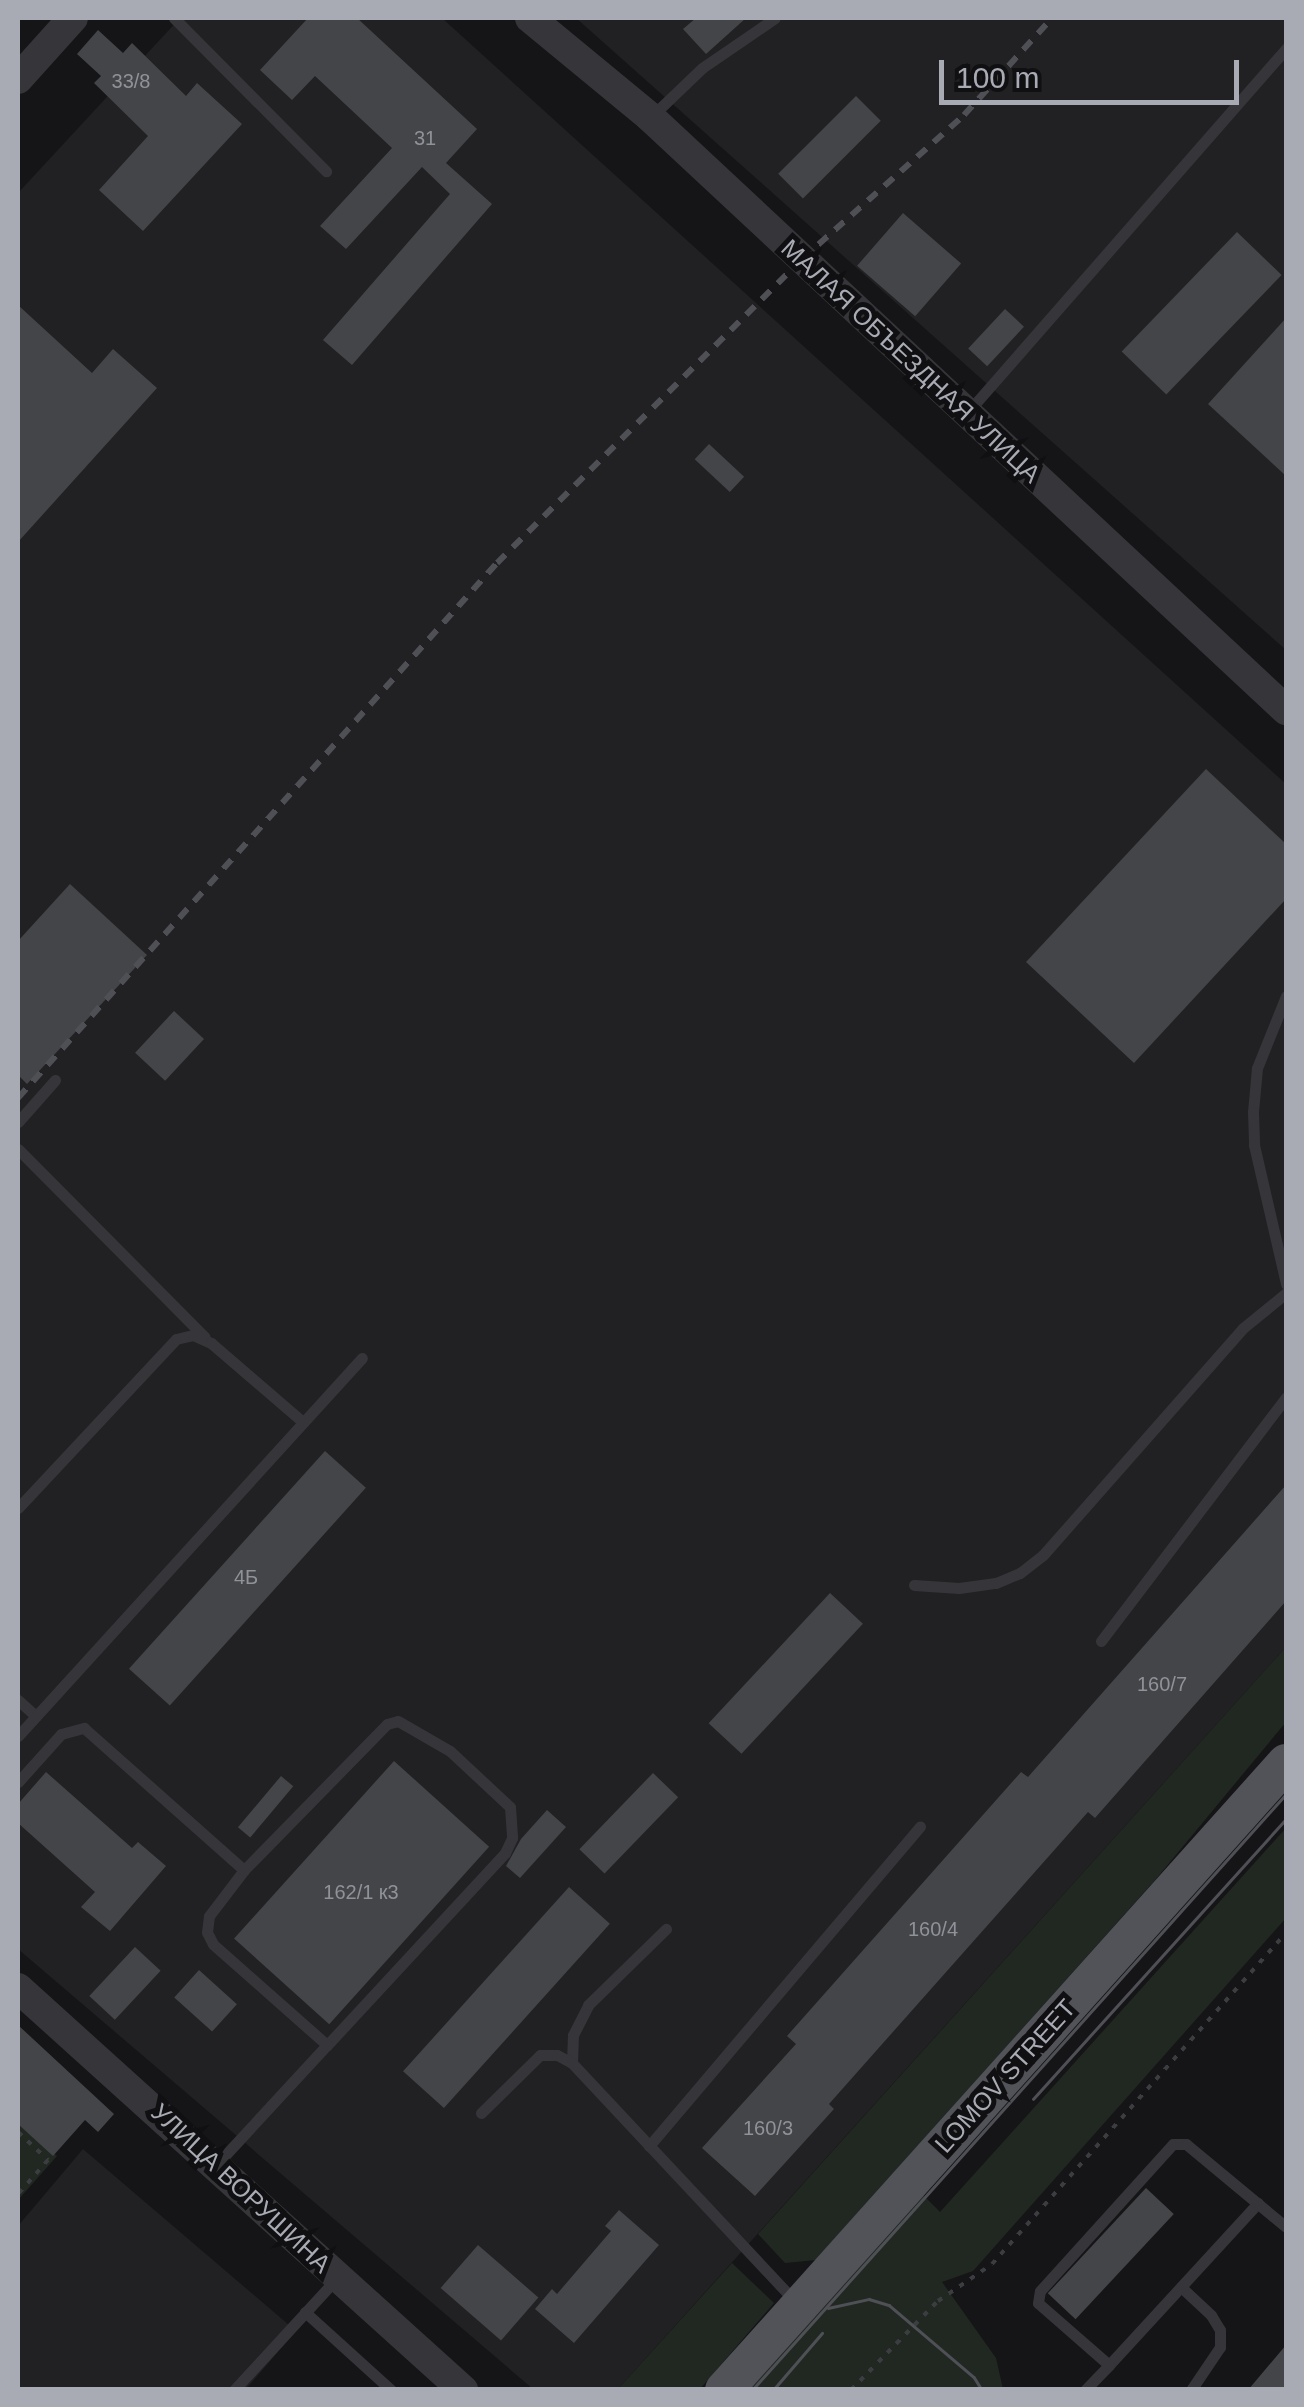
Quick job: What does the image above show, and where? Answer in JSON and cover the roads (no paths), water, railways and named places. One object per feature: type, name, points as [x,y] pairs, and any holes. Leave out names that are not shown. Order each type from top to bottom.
[{"type":"main road","name":"LOMOV STREET","points":[[724,2390],[1286,1763]]},
{"type":"street","points":[[18,78],[72,18]]},
{"type":"street","name":"МАЛАЯ ОБЪЕЗДНАЯ УЛИЦА","points":[[530,18],[650,118],[1286,710]]},
{"type":"street","name":"УЛИЦА ВОРУШИНА","points":[[18,1988],[463,2390]]},
{"type":"lane","points":[[174,18],[326,171]]},
{"type":"lane","points":[[650,118],[702,68],[775,18]]},
{"type":"lane","points":[[967,412],[1286,48]]},
{"type":"lane","points":[[1286,996],[1258,1068],[1253,1112],[1254,1145],[1286,1284]]},
{"type":"lane","points":[[18,1122],[55,1080]]},
{"type":"lane","points":[[18,1149],[212,1343],[302,1422]]},
{"type":"lane","points":[[914,1586],[959,1588],[1020,1574],[1043,1555],[1243,1328],[1286,1293]]},
{"type":"lane","points":[[18,1508],[160,1352],[176,1339],[193,1335],[212,1343]]},
{"type":"lane","points":[[18,1736],[362,1358]]},
{"type":"lane","points":[[1100,1641],[1286,1397]]},
{"type":"lane","points":[[18,1700],[36,1716]]},
{"type":"lane","points":[[217,2164],[505,1853],[512,1838],[510,1808],[450,1751],[398,1721],[387,1724],[244,1870],[209,1916],[207,1932],[213,1944],[327,2045]]},
{"type":"lane","points":[[18,1782],[62,1734],[84,1728],[244,1870]]},
{"type":"lane","points":[[649,2146],[920,1827]]},
{"type":"lane","points":[[572,2062],[574,2035],[588,2005],[666,1930]]},
{"type":"lane","points":[[482,2113],[540,2054],[556,2054],[572,2062],[798,2304]]},
{"type":"lane","points":[[1109,2365],[1038,2303],[1040,2291],[1174,2144],[1186,2144],[1286,2227]]},
{"type":"lane","points":[[1086,2390],[1258,2203]]},
{"type":"lane","points":[[234,2390],[338,2278]]},
{"type":"lane","points":[[1181,2286],[1211,2315],[1220,2330],[1220,2346],[1191,2390]]},
{"type":"lane","points":[[305,2312],[391,2390]]},
{"type":"tram line","points":[[752,2390],[1286,1794]]},
{"type":"tram line","points":[[1033,2099],[1286,1819]]},
{"type":"tram line","points":[[828,2308],[869,2299],[889,2305],[974,2377],[982,2390]]},
{"type":"tram line","points":[[773,2390],[822,2333]]},
{"type":"railway","points":[[18,1098],[497,563],[802,259],[964,115],[1052,18]]}]
